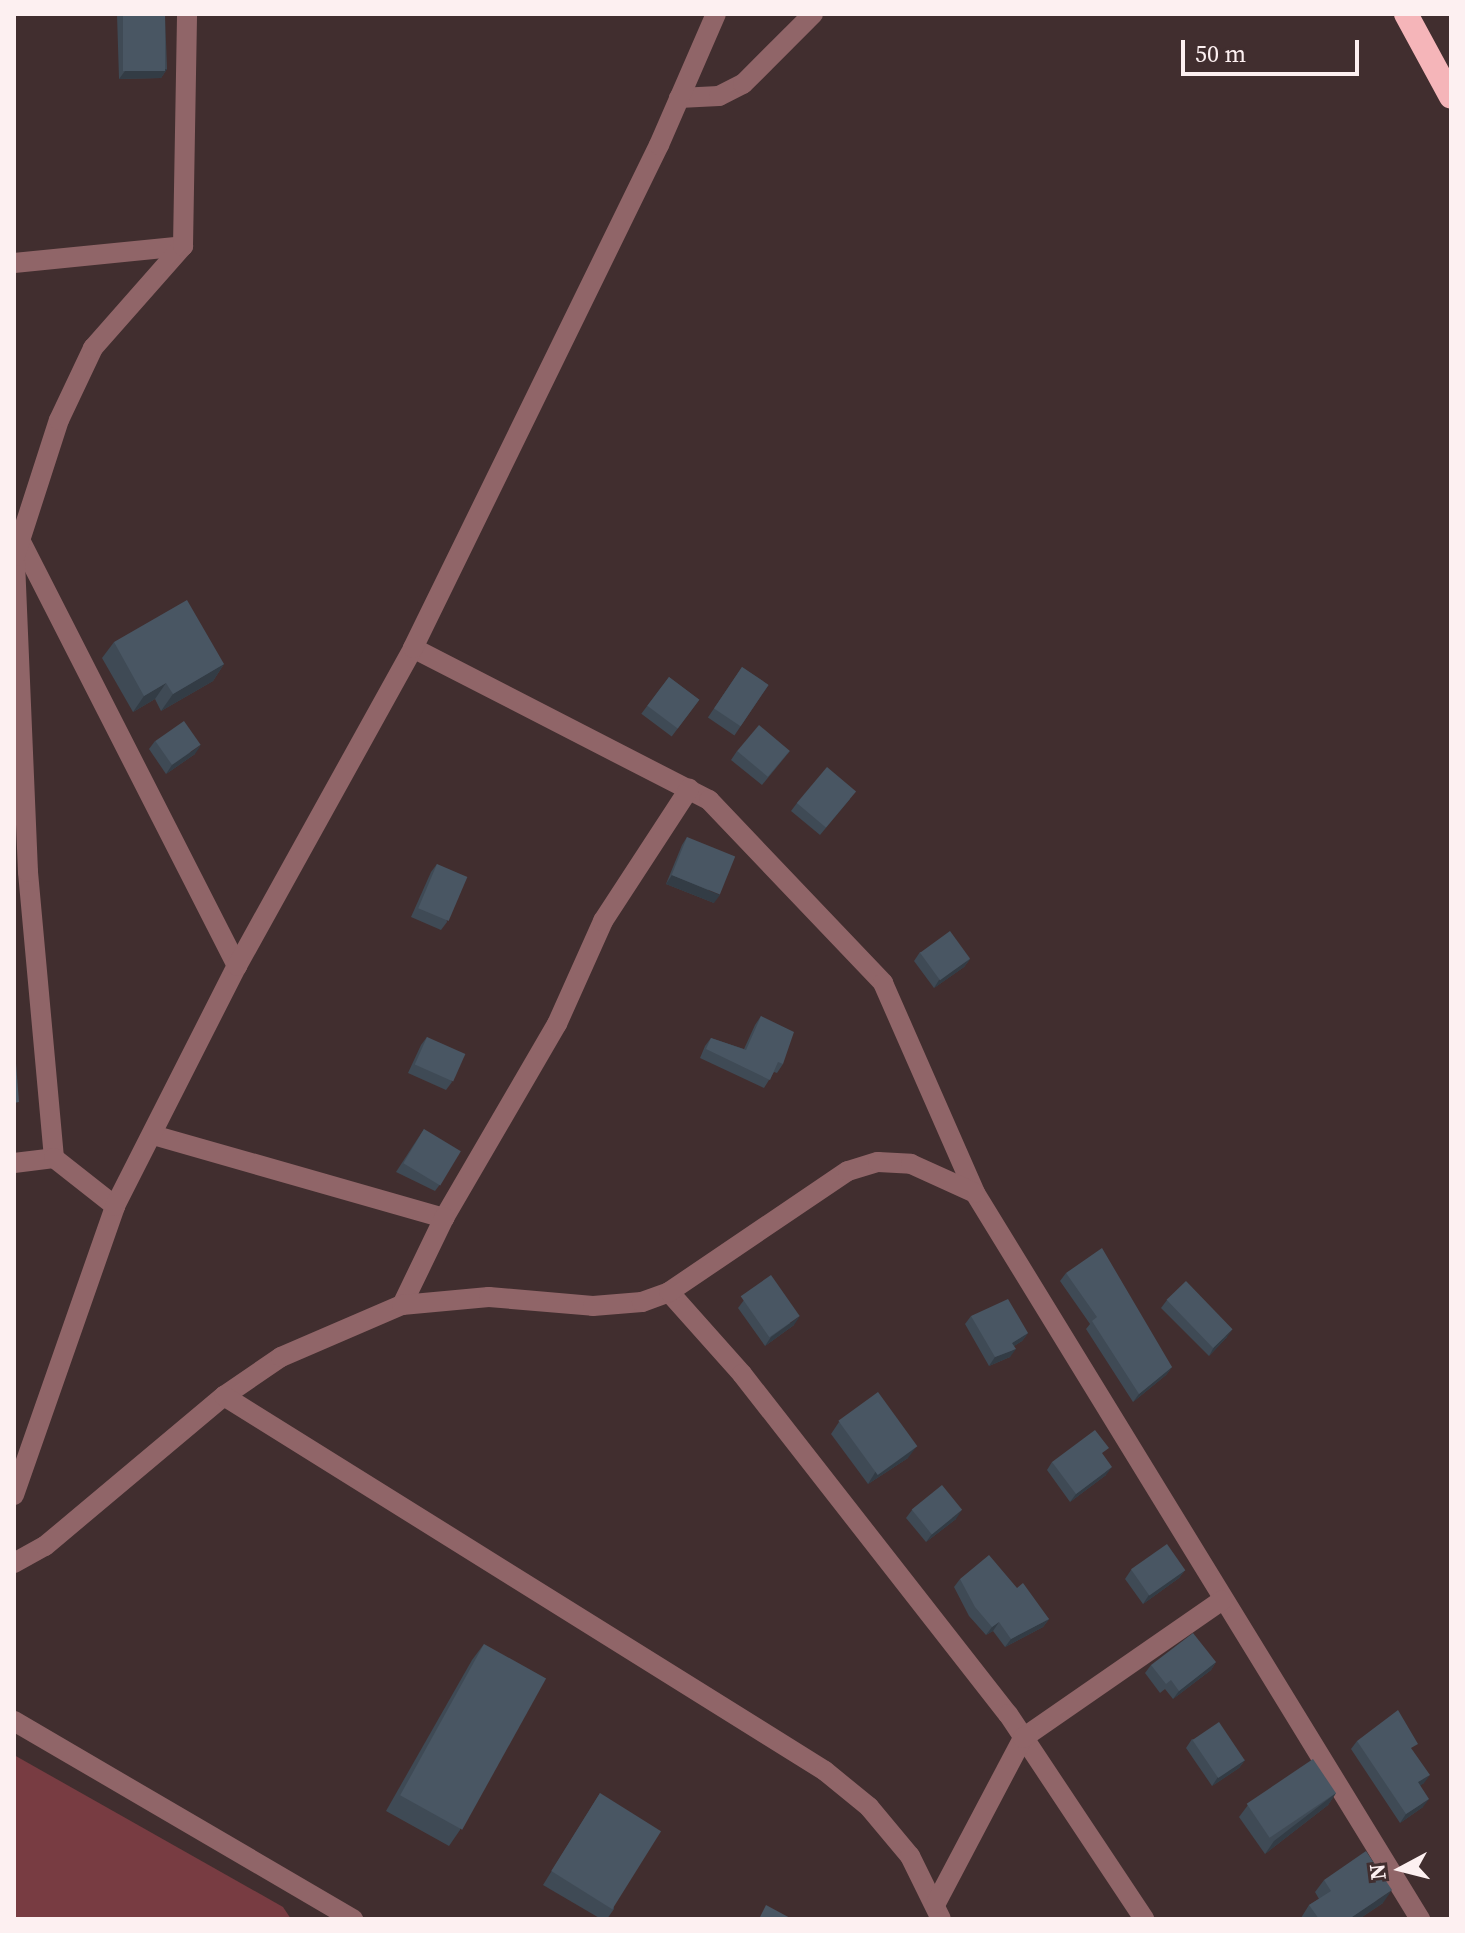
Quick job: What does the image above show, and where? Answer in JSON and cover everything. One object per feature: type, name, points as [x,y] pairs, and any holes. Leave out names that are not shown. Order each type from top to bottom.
[{"type":"highway","points":[[1406,14],[1451,97]]},
{"type":"street","points":[[54,1158],[28,872],[15,544],[59,420],[93,348],[116,316],[183,246],[187,14]]},
{"type":"street","points":[[14,1495],[21,1438],[115,1206],[237,966],[413,648],[679,98],[716,14]]},
{"type":"street","points":[[679,98],[719,96],[743,84],[813,14]]},
{"type":"street","points":[[14,263],[183,246]]},
{"type":"street","points":[[15,544],[237,966]]},
{"type":"street","points":[[413,648],[709,800],[883,983],[975,1193],[1420,1919]]},
{"type":"street","points":[[402,1305],[444,1218],[557,1024],[603,921],[689,789]]},
{"type":"street","points":[[153,1135],[444,1218]]},
{"type":"street","points":[[14,1163],[54,1158],[115,1206]]},
{"type":"street","points":[[14,1563],[45,1546],[224,1396],[281,1357],[402,1305],[489,1297],[593,1306],[642,1302],[669,1292],[848,1171],[878,1162],[911,1164],[975,1193]]},
{"type":"street","points":[[669,1292],[742,1374],[1023,1738],[1144,1919]]},
{"type":"street","points":[[224,1396],[825,1771],[890,1831],[910,1856],[938,1911]]},
{"type":"street","points":[[938,1911],[1023,1738],[1222,1600]]},
{"type":"street","points":[[14,1721],[332,1914],[353,1919]]},
{"type":"shaded area","points":[[14,1755],[283,1907],[291,1919],[14,1919]]},
{"type":"building","points":[[123,14],[165,14],[165,71],[123,71]]},
{"type":"building","points":[[187,600],[224,664],[173,694],[166,683],[144,696],[114,642]]},
{"type":"building","points":[[742,667],[769,685],[741,726],[714,708]]},
{"type":"building","points":[[669,677],[699,700],[678,729],[647,706]]},
{"type":"building","points":[[184,721],[201,745],[172,765],[155,741]]},
{"type":"building","points":[[759,725],[790,751],[768,777],[737,751]]},
{"type":"building","points":[[827,767],[856,791],[826,827],[797,803]]},
{"type":"building","points":[[687,837],[735,856],[720,894],[672,875]]},
{"type":"building","points":[[437,864],[467,877],[449,921],[418,908]]},
{"type":"building","points":[[950,931],[970,959],[940,980],[920,953]]},
{"type":"building","points":[[761,1016],[794,1032],[783,1064],[778,1062],[770,1080],[706,1049],[711,1038],[746,1050]]},
{"type":"building","points":[[427,1037],[465,1054],[453,1081],[415,1064]]},
{"type":"building","points":[[14,1038],[19,1102],[14,1103]]},
{"type":"building","points":[[424,1129],[461,1151],[440,1185],[403,1163]]},
{"type":"building","points":[[1102,1248],[1172,1367],[1139,1394],[1092,1321],[1097,1317],[1066,1273]]},
{"type":"building","points":[[771,1275],[800,1316],[769,1337],[741,1296]]},
{"type":"building","points":[[1186,1281],[1233,1329],[1213,1348],[1167,1300]]},
{"type":"building","points":[[1008,1299],[1028,1333],[1012,1343],[1016,1349],[995,1357],[971,1316]]},
{"type":"building","points":[[878,1392],[917,1446],[878,1475],[838,1421]]},
{"type":"building","points":[[1095,1430],[1109,1448],[1102,1453],[1112,1467],[1076,1494],[1052,1462]]},
{"type":"building","points":[[942,1485],[962,1510],[932,1534],[912,1510]]},
{"type":"building","points":[[1167,1544],[1185,1570],[1149,1595],[1131,1569]]},
{"type":"building","points":[[989,1555],[1017,1588],[1023,1583],[1049,1619],[1011,1639],[999,1622],[992,1627],[975,1607],[960,1579]]},
{"type":"building","points":[[1193,1633],[1216,1662],[1179,1691],[1171,1680],[1166,1684],[1151,1665]]},
{"type":"building","points":[[484,1644],[546,1678],[462,1830],[400,1795]]},
{"type":"building","points":[[1398,1710],[1418,1744],[1411,1748],[1430,1775],[1418,1782],[1429,1799],[1406,1814],[1357,1741]]},
{"type":"building","points":[[1219,1722],[1245,1760],[1218,1778],[1192,1740]]},
{"type":"building","points":[[1313,1759],[1336,1793],[1270,1838],[1247,1804]]},
{"type":"building","points":[[600,1793],[661,1831],[612,1909],[551,1871]]},
{"type":"building","points":[[1366,1851],[1392,1890],[1349,1919],[1319,1919],[1309,1905],[1331,1891],[1324,1880]]},
{"type":"building","points":[[766,1905],[792,1919],[759,1919]]}]
